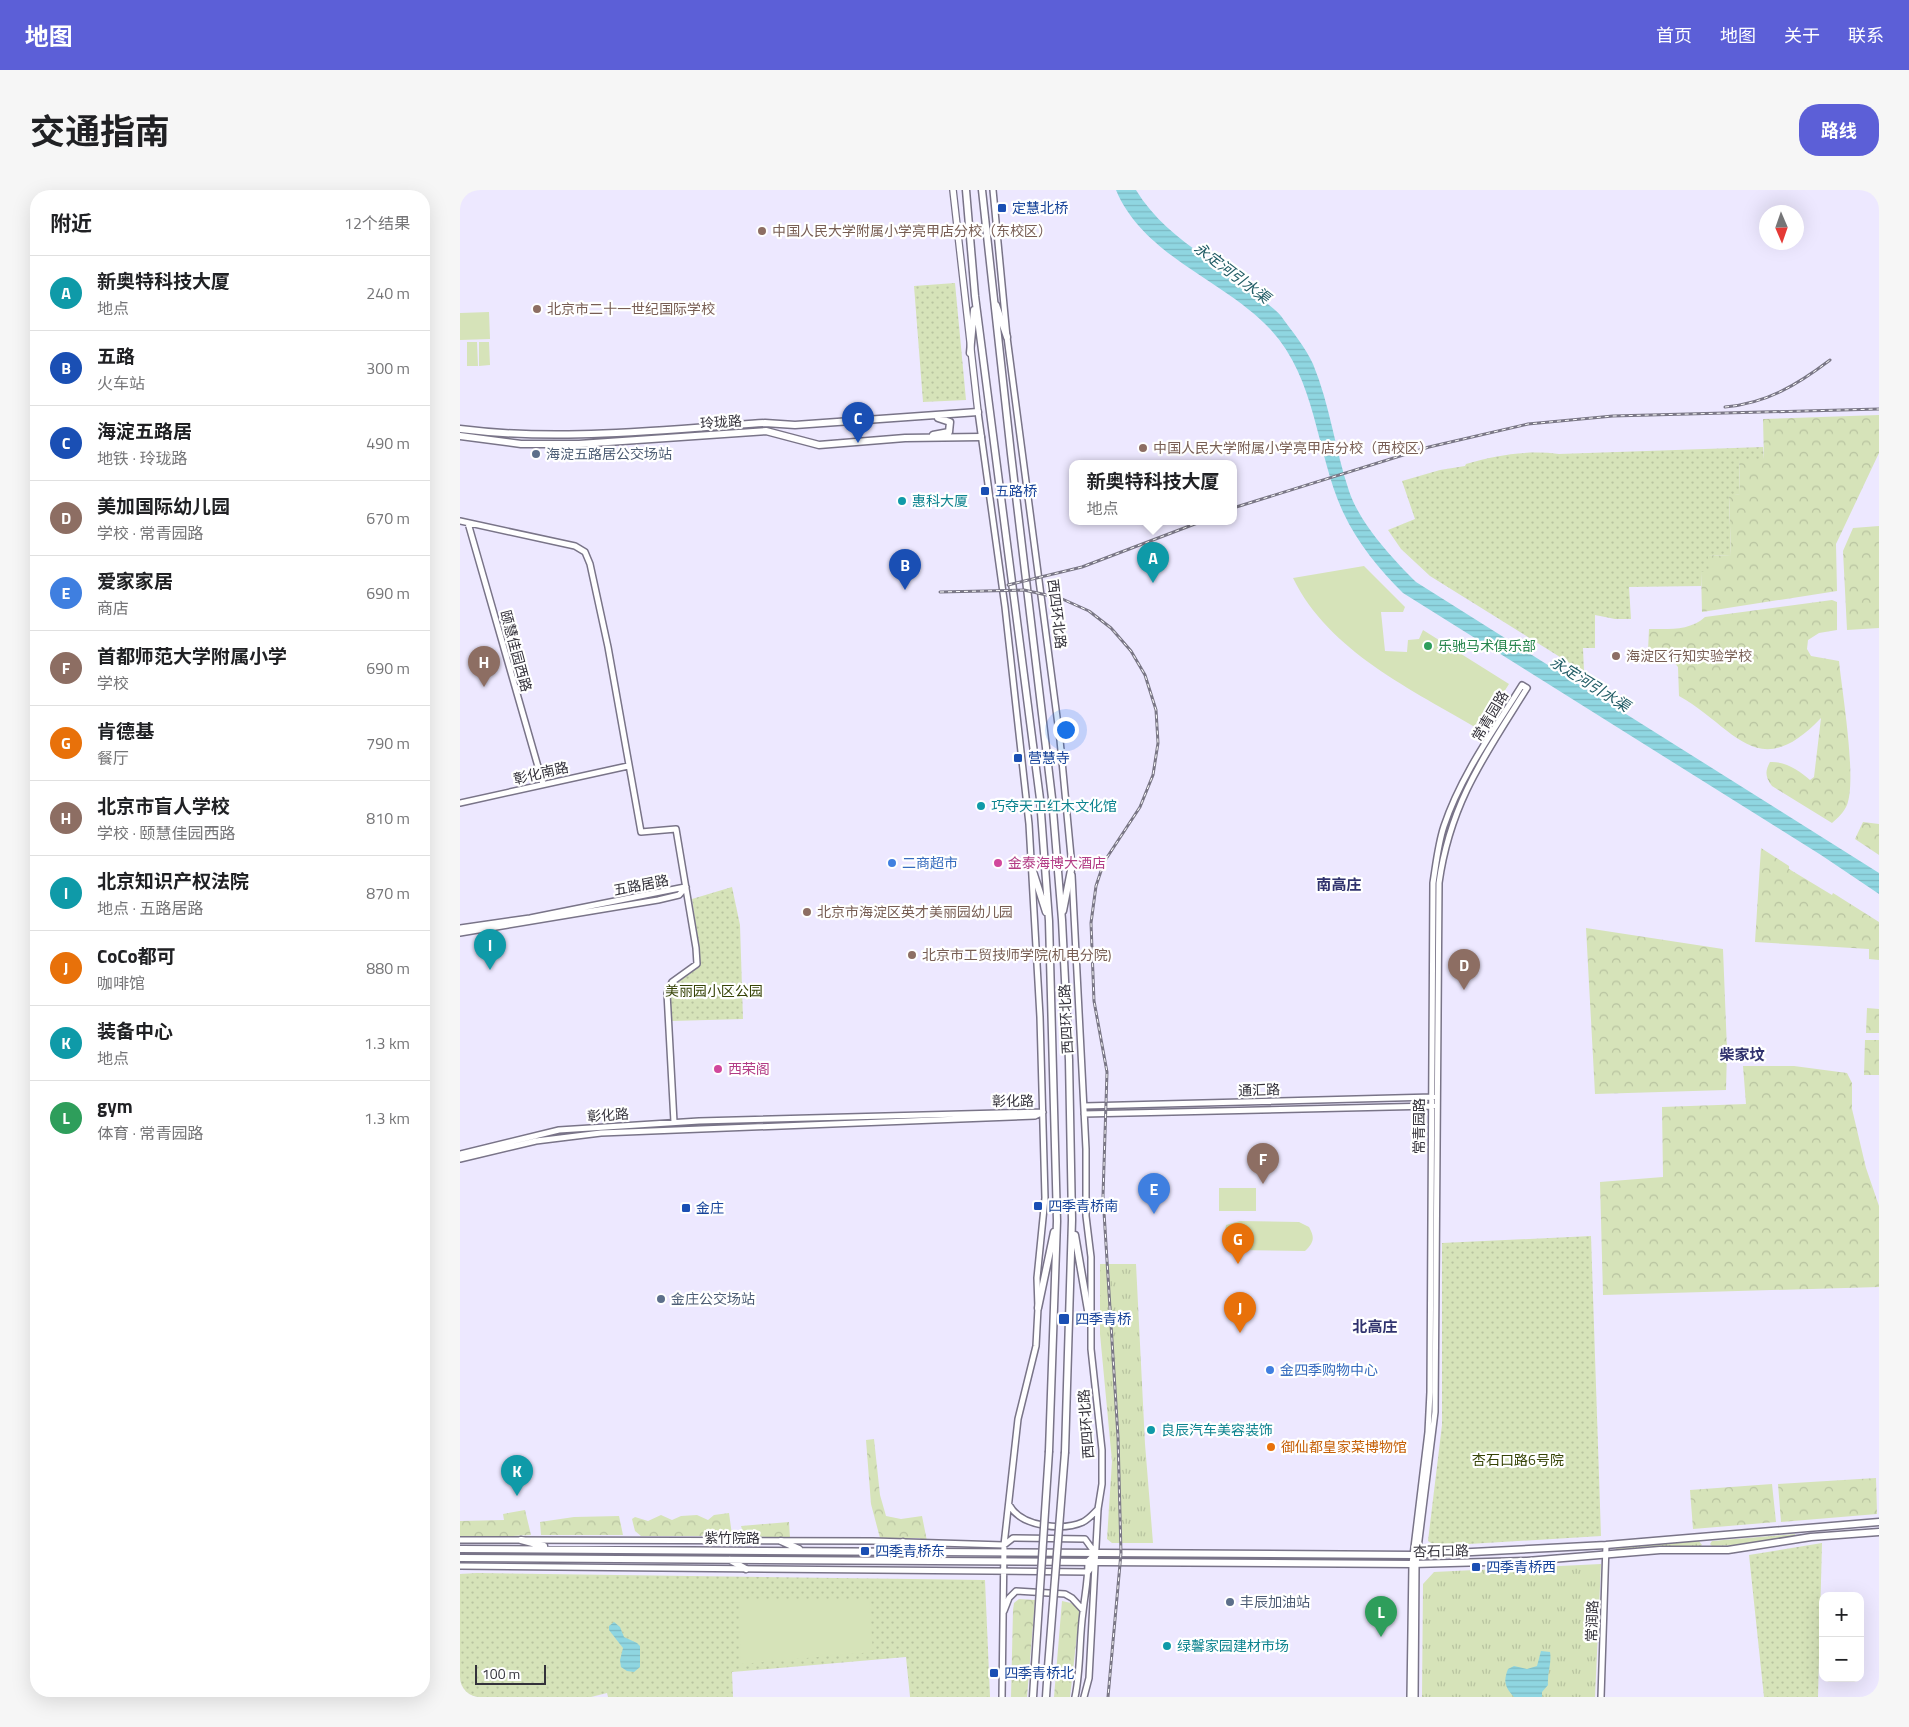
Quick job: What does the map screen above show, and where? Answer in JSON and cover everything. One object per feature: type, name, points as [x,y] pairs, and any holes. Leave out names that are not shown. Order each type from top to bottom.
[{"type":"main road","name":"西四环北路","points":[[953,190],[978,412]]},
{"type":"main road","name":"西四环北路","points":[[966,190],[975,296],[1040,799],[1049,921],[1057,1221],[1049,1451],[1032,1697]]},
{"type":"main road","name":"西四环北路","points":[[982,190],[992,292],[1051,790],[1062,920],[1069,1060],[1072,1220],[1065,1452],[1046,1697]]},
{"type":"main road","points":[[992,292],[1007,337]]},
{"type":"main road","points":[[970,353],[975,296]]},
{"type":"main road","name":"玲珑路","points":[[460,428],[519,435],[573,435],[765,423],[794,425],[978,412]]},
{"type":"main road","points":[[904,438],[950,432],[950,422],[946,419],[924,416]]},
{"type":"main road","name":"玲珑路","points":[[460,436],[521,444],[579,444],[766,431],[819,445],[904,438],[981,437]]},
{"type":"main road","points":[[1062,920],[1072,864]]},
{"type":"main road","points":[[1032,868],[1049,921]]},
{"type":"main road","points":[[1072,1220],[1090,1322]]},
{"type":"main road","points":[[1038,1308],[1049,1249],[1057,1221]]},
{"type":"main road","name":"杏石口路","points":[[1005,1553],[1415,1555],[1606,1545],[1879,1522]]},
{"type":"main road","name":"杏石口路","points":[[1003,1562],[1414,1564],[1527,1561],[1660,1550],[1728,1550],[1811,1537],[1879,1532]]},
{"type":"main road","points":[[521,1540],[552,1549]]},
{"type":"main road","points":[[781,1541],[802,1551]]},
{"type":"main road","points":[[903,1542],[919,1552]]},
{"type":"main road","name":"紫竹院路","points":[[460,1549],[1005,1553]]},
{"type":"main road","name":"紫竹院路","points":[[460,1558],[1003,1562]]},
{"type":"main road","points":[[729,1560],[746,1569]]},
{"type":"street","name":"西四环北路","points":[[993,190],[1007,337],[1060,740],[1072,864],[1084,1106],[1086,1216],[1091,1257],[1091,1349],[1102,1450],[1102,1484],[1098,1509],[1097,1561]]},
{"type":"street","name":"西四环北路","points":[[978,412],[1020,740],[1032,868],[1043,1112],[1045,1206],[1037,1278],[1036,1346],[1018,1419],[1010,1506],[1004,1544],[1005,1553],[1002,1571],[1002,1697]]},
{"type":"street","points":[[460,521],[575,546],[585,552],[598,599],[641,832],[676,829],[686,887],[697,964],[672,982],[667,993],[674,1122]]},
{"type":"street","name":"颐慧佳园西路","points":[[468,523],[543,784]]},
{"type":"street","name":"常青园路","points":[[1410,1697],[1414,1564],[1435,1412],[1433,1106],[1432,895],[1443,827],[1475,760],[1522,684],[1527,688],[1461,799],[1442,860],[1438,895],[1433,1097]]},
{"type":"street","name":"彰化南路","points":[[460,803],[628,766]]},
{"type":"street","name":"五路居路","points":[[460,928],[530,918],[686,887]]},
{"type":"street","name":"五路居路","points":[[460,933],[658,900],[679,895],[686,887]]},
{"type":"street","name":"通汇路","points":[[1084,1106],[1433,1097]]},
{"type":"street","name":"通汇路","points":[[1084,1114],[1433,1106]]},
{"type":"street","name":"彰化路","points":[[460,1154],[560,1130],[674,1122],[1043,1112]]},
{"type":"street","name":"彰化路","points":[[460,1159],[536,1140],[601,1132],[1035,1116],[1043,1112]]},
{"type":"street","points":[[1010,1506],[1020,1517],[1032,1522],[1052,1525],[1078,1524],[1085,1521],[1098,1509]]},
{"type":"street","name":"紫竹院路","points":[[460,1540],[1004,1544],[1013,1538],[1085,1539],[1096,1553]]},
{"type":"street","name":"常润路","points":[[1601,1697],[1606,1545]]},
{"type":"street","points":[[1075,1697],[1079,1678],[1083,1610],[1087,1594],[1088,1561],[1096,1553]]},
{"type":"street","points":[[1088,1572],[1097,1561]]},
{"type":"street","points":[[1084,1697],[1089,1678],[1097,1561]]},
{"type":"street","name":"常青园路","points":[[1414,1564],[1415,1697]]},
{"type":"street","points":[[460,1566],[1088,1572]]},
{"type":"street","points":[[1003,1615],[1009,1598],[1016,1592],[1065,1594],[1072,1598],[1083,1610]]},
{"type":"street","points":[[1087,1594],[1092,1620]]},
{"type":"green space","points":[[955,283],[966,400],[923,402],[914,286]]},
{"type":"green space","points":[[489,312],[490,339],[460,340],[460,313]]},
{"type":"green space","points":[[467,342],[477,342],[478,366],[467,366]]},
{"type":"green space","points":[[479,342],[489,342],[490,365],[479,366]]},
{"type":"green space","points":[[1879,415],[1879,453],[1836,544],[1837,591],[1702,612],[1701,572],[1708,555],[1731,556],[1729,495],[1740,494],[1739,459],[1764,459],[1763,419]]},
{"type":"green space","points":[[1763,447],[1764,459],[1739,459],[1740,494],[1729,496],[1731,556],[1708,555],[1709,572],[1701,572],[1701,586],[1629,587],[1631,619],[1615,619],[1595,615],[1595,648],[1583,648],[1584,672],[1430,576],[1401,549],[1388,530],[1415,519],[1402,481],[1440,470],[1465,466],[1466,464],[1489,458],[1523,453],[1559,454]]},
{"type":"green space","points":[[1879,526],[1879,628],[1847,630],[1843,551],[1853,528]]},
{"type":"green space","name":"乐驰马术俱乐部","points":[[1364,566],[1405,607],[1403,612],[1381,612],[1385,651],[1407,652],[1408,640],[1419,639],[1423,630],[1509,684],[1480,730],[1401,684],[1350,648],[1328,627],[1309,604],[1293,578]]},
{"type":"green space","points":[[1832,600],[1837,602],[1837,630],[1819,633],[1808,640],[1807,649],[1811,656],[1839,661],[1850,756],[1850,793],[1847,805],[1841,815],[1832,823],[1772,786],[1766,774],[1770,762],[1776,762],[1792,767],[1810,780],[1814,777],[1821,718],[1799,738],[1780,747],[1763,749],[1747,744],[1679,696],[1678,667],[1665,652],[1648,651],[1649,629],[1686,627],[1699,622],[1705,617]]},
{"type":"green space","points":[[1863,822],[1879,824],[1879,855],[1855,839]]},
{"type":"green space","points":[[1761,848],[1789,866],[1789,869],[1832,895],[1833,893],[1879,922],[1879,960],[1869,959],[1869,949],[1755,942]]},
{"type":"green space","name":"美丽园小区公园","points":[[732,887],[740,925],[743,1019],[672,1021],[670,1000],[673,988],[699,967],[698,942],[692,899]]},
{"type":"green space","points":[[1586,928],[1723,949],[1727,1050],[1726,1090],[1595,1094]]},
{"type":"green space","points":[[1867,1008],[1879,1009],[1879,1033],[1866,1033]]},
{"type":"green space","points":[[1865,1040],[1879,1040],[1879,1075],[1864,1075]]},
{"type":"green space","points":[[1743,1066],[1794,1066],[1847,1073],[1852,1083],[1852,1109],[1866,1168],[1879,1206],[1879,1287],[1603,1295],[1600,1182],[1663,1177],[1662,1107],[1746,1104]]},
{"type":"green space","points":[[1219,1188],[1256,1188],[1256,1211],[1219,1211]]},
{"type":"green space","points":[[1240,1221],[1299,1222],[1309,1227],[1313,1240],[1305,1251],[1234,1250],[1225,1247],[1226,1225]]},
{"type":"green space","name":"杏石口路6号院","points":[[1591,1236],[1601,1536],[1436,1546],[1428,1541],[1442,1425],[1442,1243]]},
{"type":"green space","points":[[1100,1264],[1136,1264],[1145,1444],[1153,1543],[1112,1543],[1107,1539],[1112,1461],[1100,1334]]},
{"type":"green space","points":[[874,1439],[880,1495],[886,1516],[901,1519],[922,1516],[927,1541],[921,1541],[920,1538],[880,1538],[871,1504],[866,1440]]},
{"type":"green space","points":[[1876,1478],[1877,1514],[1781,1522],[1778,1484]]},
{"type":"green space","points":[[1772,1484],[1776,1522],[1693,1529],[1690,1490]]},
{"type":"green space","points":[[525,1510],[531,1535],[460,1539],[460,1521],[504,1520],[503,1514]]},
{"type":"green space","points":[[729,1513],[732,1535],[726,1536],[641,1536],[635,1531],[632,1519],[635,1517],[648,1521],[661,1515],[672,1520],[681,1516],[697,1515],[708,1520],[714,1515]]},
{"type":"green space","points":[[619,1516],[623,1535],[541,1535],[540,1522],[574,1517]]},
{"type":"green space","points":[[789,1522],[790,1538],[744,1536],[741,1526]]},
{"type":"green space","points":[[1795,1534],[1795,1537],[1745,1545],[1712,1546],[1710,1544],[1712,1541]]},
{"type":"green space","points":[[1699,1541],[1702,1545],[1700,1547],[1660,1546],[1616,1550],[1616,1548]]},
{"type":"green space","points":[[1822,1543],[1821,1592],[1819,1592],[1818,1697],[1764,1697],[1749,1555]]},
{"type":"green space","points":[[1601,1564],[1595,1697],[1422,1697],[1423,1584],[1434,1572]]},
{"type":"green space","points":[[460,1574],[985,1580],[990,1697],[910,1697],[906,1657],[732,1672],[733,1697],[608,1697],[607,1693],[591,1697],[460,1697]]},
{"type":"green space","points":[[1019,1599],[1035,1600],[1027,1697],[1011,1697],[1013,1610],[1014,1603]]},
{"type":"green space","points":[[739,1601],[869,1601],[873,1652],[741,1664]]},
{"type":"green space","points":[[1062,1601],[1071,1603],[1079,1609],[1079,1617],[1070,1697],[1054,1697]]},
{"type":"shaded area","points":[[1116,190],[1136,190],[1162,222],[1192,248],[1242,283],[1281,316],[1313,364],[1324,395],[1344,475],[1354,503],[1378,540],[1416,582],[1879,873],[1879,894],[1821,855],[1403,593],[1370,556],[1355,535],[1343,512],[1334,489],[1307,394],[1298,371],[1286,350],[1271,330],[1252,312],[1165,251],[1129,213]]},
{"type":"shaded area","points":[[614,1622],[620,1627],[624,1637],[640,1646],[640,1667],[634,1672],[627,1671],[621,1667],[620,1660],[623,1648],[609,1630],[609,1626]]},
{"type":"shaded area","points":[[1541,1651],[1550,1652],[1548,1685],[1542,1692],[1542,1697],[1514,1697],[1506,1684],[1508,1669],[1514,1666],[1527,1669],[1537,1666]]},
{"type":"railway","points":[[1725,407],[1768,397],[1793,385],[1830,360]]},
{"type":"railway","points":[[1237,507],[1429,447],[1528,424],[1613,416],[1879,409]]},
{"type":"railway","points":[[1008,585],[1082,567],[1192,525]]},
{"type":"railway","points":[[940,592],[1024,590],[1060,598],[1089,611],[1111,628],[1131,651],[1145,675],[1156,710],[1158,743],[1153,775],[1140,807],[1104,862],[1096,886],[1091,923],[1094,1001],[1107,1072],[1103,1196],[1118,1437],[1121,1553],[1108,1697]]},
{"type":"place","name":"定慧北桥","points":[[1002,208]]},
{"type":"place","name":"中国人民大学附属小学亮甲店分校（东校区）","points":[[762,231]]},
{"type":"place","name":"北京市二十一世纪国际学校","points":[[537,309]]},
{"type":"place","name":"海淀五路居","points":[[858,443]]},
{"type":"place","name":"中国人民大学附属小学亮甲店分校（西校区）","points":[[1143,448]]},
{"type":"place","name":"海淀五路居公交场站","points":[[536,454]]},
{"type":"place","name":"五路桥","points":[[985,491]]},
{"type":"place","name":"惠科大厦","points":[[902,501]]},
{"type":"place","name":"新奥特科技大厦","points":[[1153,583]]},
{"type":"place","name":"五路","points":[[905,590]]},
{"type":"place","name":"乐驰马术俱乐部","points":[[1428,646]]},
{"type":"place","name":"海淀区行知实验学校","points":[[1616,656]]},
{"type":"place","name":"北京市盲人学校","points":[[484,687]]},
{"type":"place","name":"营慧寺","points":[[1018,758]]},
{"type":"place","name":"巧夺天工红木文化馆","points":[[981,806]]},
{"type":"place","name":"二商超市","points":[[892,863]]},
{"type":"place","name":"金泰海博大酒店","points":[[998,863]]},
{"type":"place","name":"北京市海淀区英才美丽园幼儿园","points":[[807,912]]},
{"type":"place","name":"北京市工贸技师学院(机电分院)","points":[[912,955]]},
{"type":"place","name":"北京知识产权法院","points":[[490,970]]},
{"type":"place","name":"美加国际幼儿园","points":[[1464,990]]},
{"type":"place","name":"西荣阁","points":[[718,1069]]},
{"type":"place","name":"首都师范大学附属小学","points":[[1263,1184]]},
{"type":"place","name":"四季青桥南","points":[[1038,1206]]},
{"type":"place","name":"金庄","points":[[686,1208]]},
{"type":"place","name":"爱家家居","points":[[1154,1214]]},
{"type":"place","name":"肯德基","points":[[1238,1264]]},
{"type":"place","name":"金庄公交场站","points":[[661,1299]]},
{"type":"place","name":"四季青桥","points":[[1064,1319]]},
{"type":"place","name":"CoCo都可","points":[[1240,1333]]},
{"type":"place","name":"金四季购物中心","points":[[1270,1370]]},
{"type":"place","name":"良辰汽车美容装饰","points":[[1151,1430]]},
{"type":"place","name":"御仙都皇家菜博物馆","points":[[1271,1447]]},
{"type":"place","name":"装备中心","points":[[517,1496]]},
{"type":"place","name":"四季青桥东","points":[[865,1551]]},
{"type":"place","name":"四季青桥西","points":[[1476,1567]]},
{"type":"place","name":"丰辰加油站","points":[[1230,1602]]},
{"type":"place","name":"gym","points":[[1381,1637]]},
{"type":"place","name":"绿馨家园建材市场","points":[[1167,1646]]},
{"type":"place","name":"四季青桥北","points":[[994,1673]]},
{"type":"district","name":"南高庄","points":[[1339,885]]},
{"type":"district","name":"柴家坟","points":[[1742,1055]]},
{"type":"district","name":"北高庄","points":[[1375,1327]]},
{"type":"water label","name":"永定河引水渠","points":[[1232,273]]},
{"type":"water label","name":"永定河引水渠","points":[[1590,684]]}]
